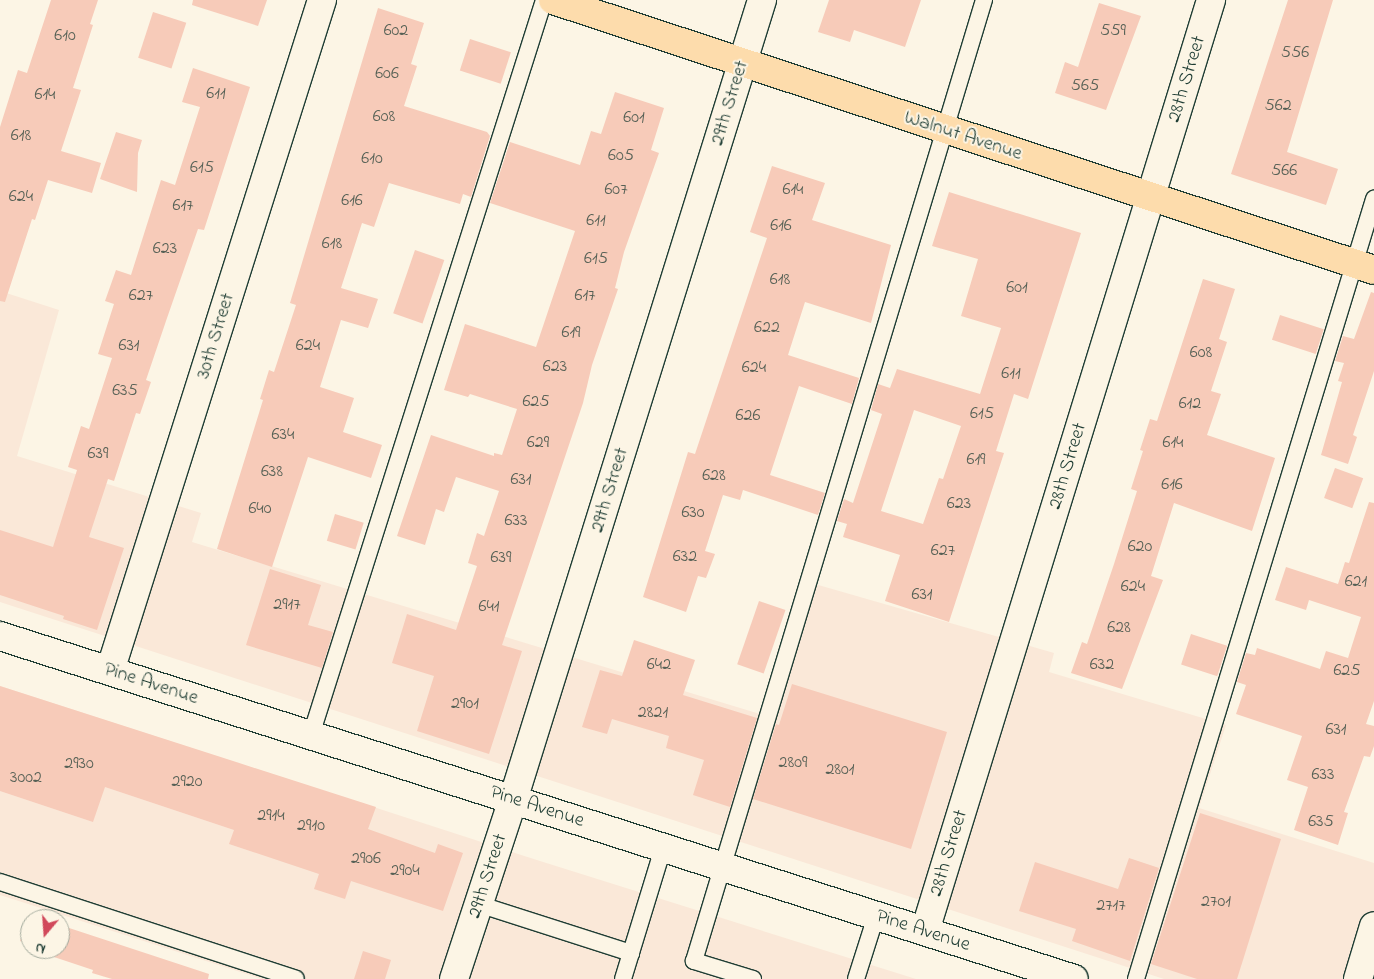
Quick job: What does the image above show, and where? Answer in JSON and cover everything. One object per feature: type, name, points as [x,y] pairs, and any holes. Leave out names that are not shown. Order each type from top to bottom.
[{"type":"main road","name":"Walnut Avenue","points":[[553,0],[1364,267]]},
{"type":"street","name":"30th Street","points":[[110,671],[322,0]]},
{"type":"street","name":"29th Street","points":[[454,979],[513,800],[762,0]]},
{"type":"street","name":"28th Street","points":[[925,931],[1211,0]]},
{"type":"street","name":"Pine Avenue","points":[[0,636],[1074,979]]},
{"type":"street","points":[[1358,979],[1374,926]]},
{"type":"lane","points":[[311,735],[544,0]]},
{"type":"lane","points":[[753,979],[694,961],[724,868],[984,0]]},
{"type":"lane","points":[[1136,979],[1364,267],[1374,198]]},
{"type":"lane","points":[[623,979],[663,848]]},
{"type":"lane","points":[[0,882],[296,979]]},
{"type":"lane","points":[[478,904],[631,953]]},
{"type":"lane","points":[[856,979],[876,916]]},
{"type":"shaded area","points":[[0,291],[59,310],[17,456],[201,513],[192,542],[760,714],[801,580],[1054,653],[1049,672],[1226,725],[1199,808],[1374,863],[1374,979],[1164,979],[0,602]]},
{"type":"shaded area","points":[[0,686],[540,861],[916,979],[262,979],[70,917],[70,909],[44,909],[0,895]]},
{"type":"building","points":[[51,0],[98,0],[90,24],[93,25],[73,88],[81,90],[61,151],[101,163],[92,193],[48,180],[35,220],[32,219],[5,302],[0,301],[0,127],[18,70],[27,73]]},
{"type":"building","points":[[193,0],[267,0],[258,26],[192,5]]},
{"type":"building","points":[[829,0],[921,0],[905,47],[854,30],[850,42],[818,32]]},
{"type":"building","points":[[1288,0],[1333,0],[1287,152],[1338,169],[1326,205],[1231,174]]},
{"type":"building","points":[[1099,3],[1141,16],[1106,110],[1055,93],[1065,62],[1078,67]]},
{"type":"building","points":[[378,8],[424,23],[411,64],[417,66],[404,106],[487,132],[490,136],[471,197],[463,194],[460,204],[389,183],[374,227],[362,223],[341,288],[378,299],[368,328],[341,320],[320,387],[354,398],[343,432],[382,445],[371,478],[308,457],[272,567],[217,549],[263,400],[260,399],[269,370],[274,372],[296,305],[290,303]]},
{"type":"building","points":[[153,12],[186,23],[171,68],[138,58]]},
{"type":"building","points":[[470,39],[511,52],[501,84],[460,70]]},
{"type":"building","points":[[193,68],[250,87],[204,230],[198,229],[146,380],[151,382],[140,414],[136,413],[114,481],[108,479],[89,537],[124,548],[97,630],[63,619],[64,616],[0,595],[0,530],[53,547],[77,470],[68,467],[81,426],[89,429],[112,358],[98,354],[114,304],[105,301],[116,270],[131,275],[161,180],[175,185],[200,107],[182,102]]},
{"type":"building","points":[[615,92],[664,108],[651,150],[659,153],[624,252],[615,288],[618,289],[592,365],[583,403],[502,645],[522,651],[489,754],[417,731],[434,676],[392,663],[407,614],[456,630],[477,566],[468,563],[477,533],[484,536],[499,491],[456,477],[444,512],[436,509],[425,545],[397,536],[431,435],[494,456],[494,453],[502,455],[517,409],[470,394],[468,397],[444,390],[465,324],[536,347],[575,231],[490,203],[510,142],[580,165],[591,131],[601,134]]},
{"type":"building","points":[[116,132],[142,140],[138,153],[137,192],[100,179]]},
{"type":"building","points":[[772,166],[825,183],[812,220],[891,245],[871,323],[805,302],[788,355],[859,378],[852,404],[799,386],[770,475],[825,493],[818,515],[743,490],[740,500],[723,495],[705,551],[715,554],[706,578],[698,576],[686,612],[643,597],[688,452],[695,454],[767,238],[750,232]]},
{"type":"building","points":[[949,192],[1081,233],[1028,399],[1014,394],[996,451],[1004,453],[949,622],[885,601],[900,555],[843,537],[847,524],[837,521],[844,499],[853,503],[882,414],[871,410],[878,384],[890,388],[897,369],[980,394],[1001,328],[961,316],[978,259],[932,246]],"holes":[[[914,410],[961,426],[943,479],[939,478],[923,524],[881,511]]]},
{"type":"building","points":[[415,250],[444,260],[422,323],[393,313]]},
{"type":"building","points":[[1203,279],[1235,289],[1219,339],[1227,342],[1211,391],[1221,394],[1207,435],[1275,458],[1252,531],[1174,503],[1151,576],[1163,580],[1122,689],[1071,673],[1082,642],[1087,644],[1114,564],[1137,491],[1131,489],[1143,451],[1140,450],[1150,419],[1157,421]]},
{"type":"building","points":[[1371,292],[1374,293],[1374,371],[1353,435],[1357,437],[1348,464],[1321,455],[1342,382],[1338,381],[1344,363],[1335,361],[1343,336],[1354,339]]},
{"type":"building","points":[[1280,315],[1324,329],[1316,354],[1272,340]]},
{"type":"building","points":[[1335,468],[1363,478],[1352,508],[1324,498]]},
{"type":"building","points":[[1369,502],[1374,503],[1374,701],[1366,724],[1374,726],[1374,746],[1370,757],[1364,756],[1344,812],[1348,813],[1338,845],[1294,830],[1308,787],[1287,780],[1302,736],[1236,714],[1246,685],[1237,682],[1246,653],[1255,655],[1257,648],[1320,669],[1326,651],[1348,658],[1361,617],[1309,600],[1306,610],[1275,600],[1286,567],[1338,584],[1345,562],[1349,563]]},
{"type":"building","points":[[335,514],[364,523],[356,550],[327,541]]},
{"type":"building","points":[[270,569],[321,585],[308,625],[333,632],[322,668],[246,645]]},
{"type":"building","points":[[759,601],[785,610],[764,673],[737,664]]},
{"type":"building","points":[[1191,634],[1227,646],[1217,676],[1181,664]]},
{"type":"building","points":[[634,640],[695,660],[683,695],[757,718],[730,807],[693,795],[704,760],[666,748],[669,736],[612,719],[607,734],[582,727],[600,670],[622,676]]},
{"type":"building","points":[[792,684],[947,732],[911,849],[753,799],[776,724],[779,725]]},
{"type":"building","points":[[0,686],[376,807],[368,829],[435,853],[438,844],[463,853],[443,911],[351,881],[345,899],[314,889],[319,874],[229,844],[234,830],[105,787],[93,822],[0,791]]},
{"type":"building","points":[[1200,813],[1281,839],[1237,979],[1197,979],[1151,964]]},
{"type":"building","points":[[1129,858],[1159,868],[1130,961],[1072,941],[1076,929],[1019,911],[1035,862],[1118,889]]},
{"type":"building","points":[[70,928],[209,974],[208,979],[112,979],[92,973],[93,970],[60,959],[70,959]]},
{"type":"building","points":[[363,951],[391,960],[385,979],[354,979]]}]
